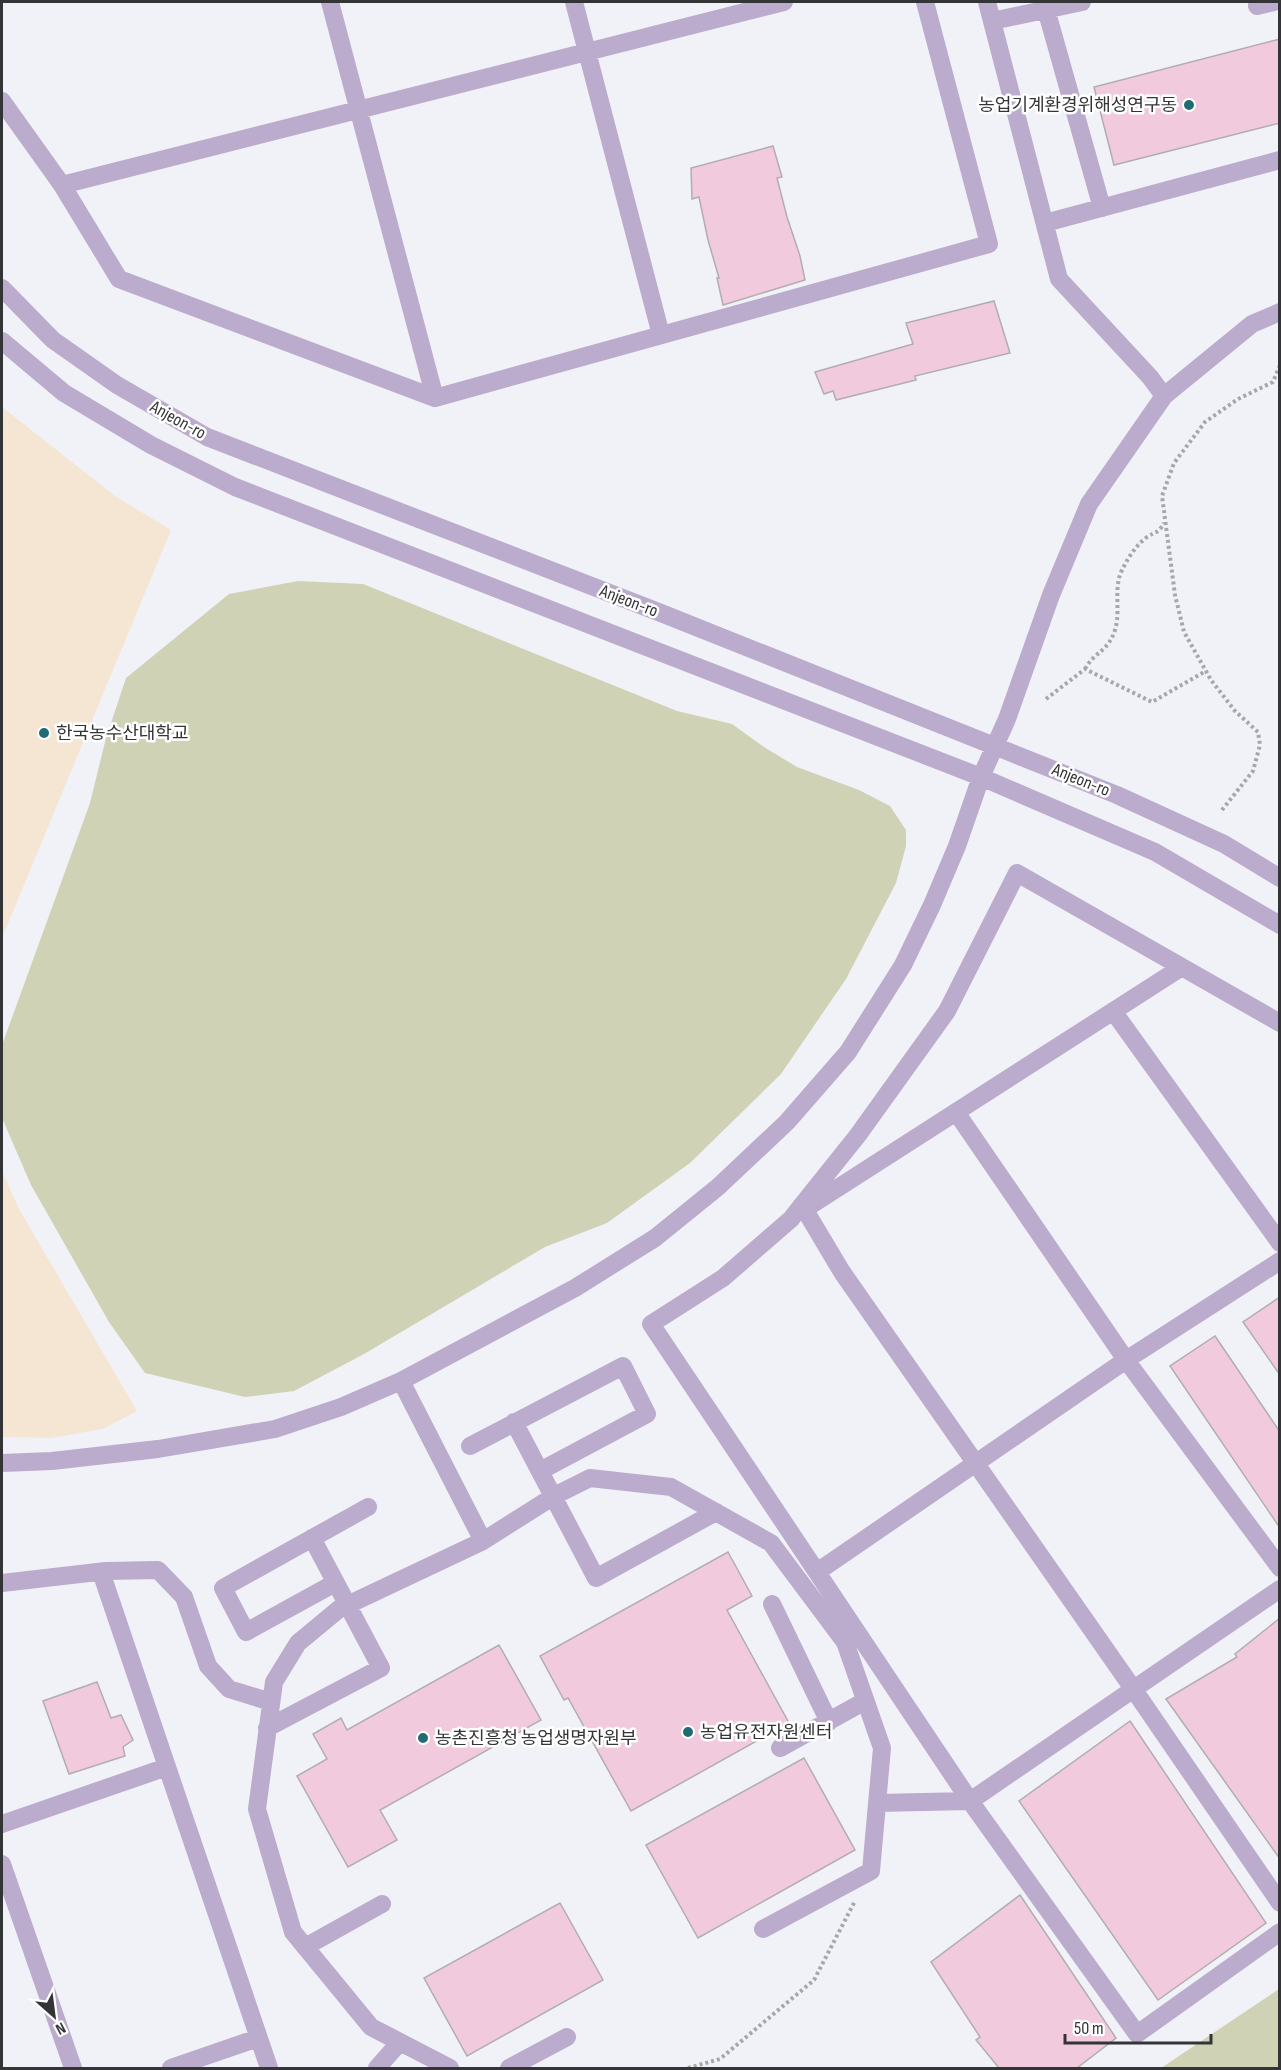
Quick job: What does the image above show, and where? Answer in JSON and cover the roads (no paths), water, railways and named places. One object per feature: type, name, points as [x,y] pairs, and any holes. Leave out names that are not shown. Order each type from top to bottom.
[{"type":"street","points":[[330,2],[435,398]]},
{"type":"street","points":[[574,2],[662,335]]},
{"type":"street","points":[[62,185],[784,2]]},
{"type":"street","points":[[2,101],[62,185],[119,279],[435,398],[989,244],[925,2]]},
{"type":"street","points":[[987,2],[1059,279],[1150,377],[1164,396]]},
{"type":"street","points":[[992,21],[1045,6],[1082,2]]},
{"type":"street","points":[[1045,6],[1102,208]]},
{"type":"street","points":[[1045,223],[1280,160]]},
{"type":"street","name":"Anjeon-ro","points":[[2,288],[53,340],[117,385],[207,437],[994,745],[1178,822],[1224,844],[1280,878]]},
{"type":"street","points":[[2,1463],[52,1461],[158,1449],[274,1429],[340,1407],[401,1381],[575,1288],[655,1238],[718,1187],[787,1122],[848,1052],[903,965],[957,846],[981,777],[1007,719],[1052,595],[1089,504],[1164,396],[1252,324],[1280,312]]},
{"type":"street","name":"Anjeon-ro","points":[[2,341],[64,393],[151,445],[235,487],[981,777],[1155,852],[1280,925]]},
{"type":"street","points":[[799,1211],[858,1135],[947,1011],[1017,873],[1280,1023]]},
{"type":"street","points":[[1182,967],[799,1211],[723,1278],[651,1324],[970,1801],[1137,2034],[1280,1932]]},
{"type":"street","points":[[1113,1011],[1280,1243]]},
{"type":"street","points":[[956,1112],[1126,1360],[1280,1568]]},
{"type":"street","points":[[799,1211],[1280,1903]]},
{"type":"street","points":[[817,1572],[1126,1360],[1280,1261]]},
{"type":"street","points":[[470,1446],[623,1366],[647,1414],[540,1471]]},
{"type":"street","points":[[401,1381],[483,1541]]},
{"type":"street","points":[[514,1422],[596,1578],[716,1512]]},
{"type":"street","points":[[450,2068],[371,2027],[293,1932],[257,1809],[274,1682],[298,1643],[339,1609],[483,1541],[554,1496],[590,1478],[671,1487],[771,1543],[845,1642],[882,1748],[871,1870],[763,1929]]},
{"type":"street","points":[[335,1583],[246,1632],[223,1588],[368,1507]]},
{"type":"street","points":[[267,1728],[381,1668],[312,1538]]},
{"type":"street","points":[[2,1583],[101,1572],[158,1570],[184,1597],[208,1666],[229,1689],[271,1702]]},
{"type":"street","points":[[101,1572],[269,2068]]},
{"type":"street","points":[[877,1803],[970,1801],[1280,1589]]},
{"type":"street","points":[[772,1604],[829,1722]]},
{"type":"street","points":[[780,1748],[866,1701]]},
{"type":"street","points":[[2,1824],[167,1767]]},
{"type":"street","points":[[2,1864],[73,2068]]},
{"type":"street","points":[[305,1947],[382,1904]]},
{"type":"street","points":[[509,2068],[567,2037]]},
{"type":"street","points":[[171,2068],[258,2038]]},
{"type":"street","points":[[377,2068],[400,2042]]},
{"type":"place","name":"농업기계환경위해성연구동","points":[[1189,105]]},
{"type":"place","name":"한국농수산대학교","points":[[44,733]]},
{"type":"place","name":"농업유전자원센터","points":[[688,1732]]},
{"type":"place","name":"농촌진흥청 농업생명자원부","points":[[423,1738]]}]
